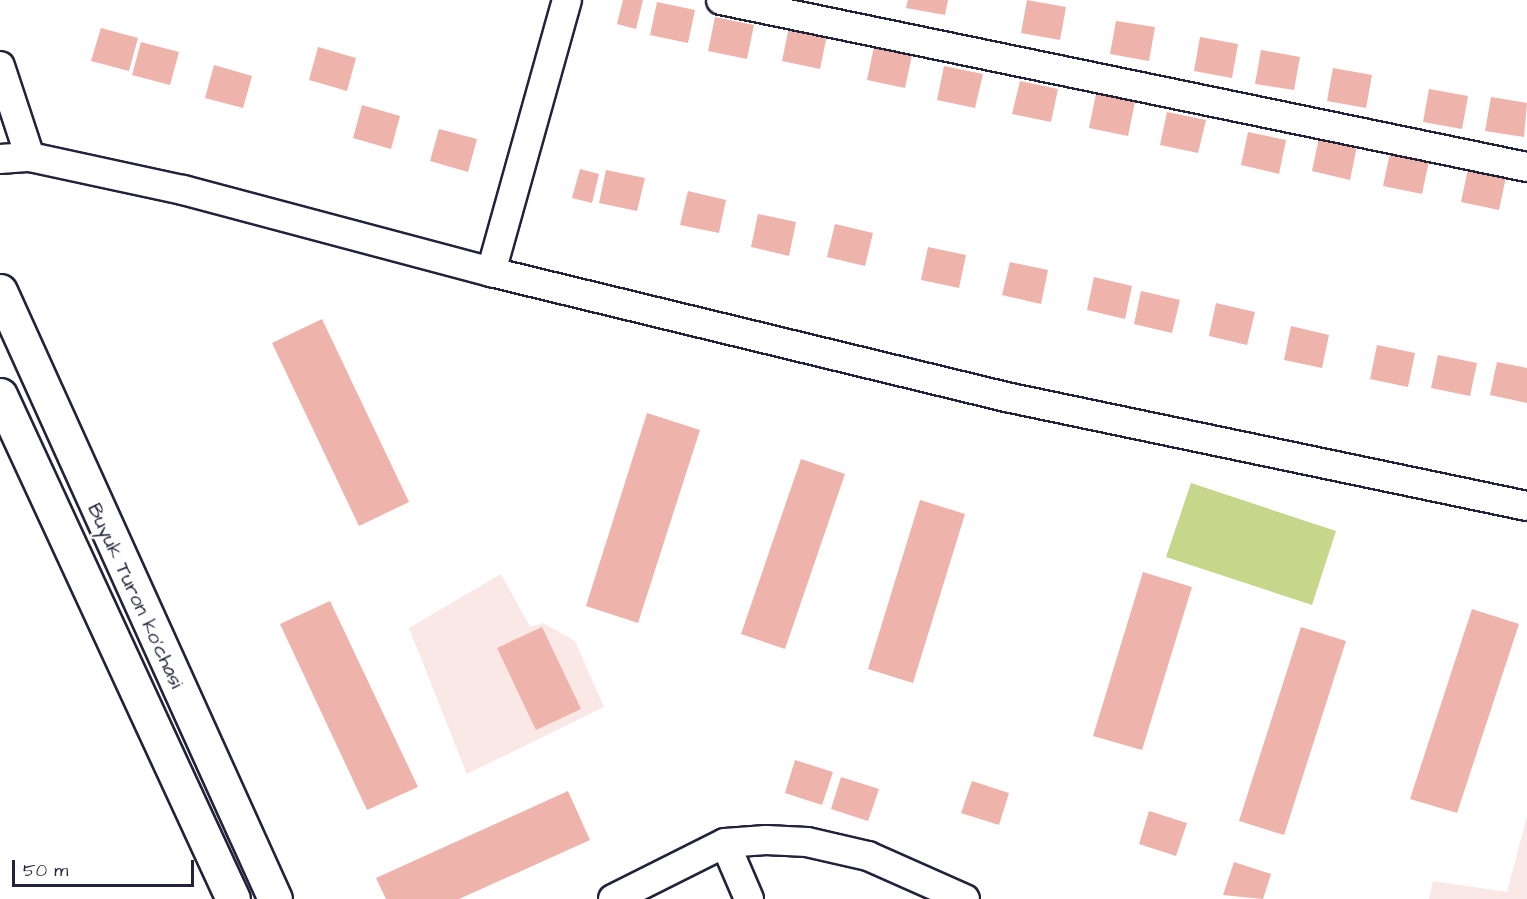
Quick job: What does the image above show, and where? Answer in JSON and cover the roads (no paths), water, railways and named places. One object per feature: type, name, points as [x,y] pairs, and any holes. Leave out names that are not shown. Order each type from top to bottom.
[{"type":"main road","name":"Buyuk Turon ko'chasi","points":[[0,291],[275,899]]},
{"type":"main road","name":"Buyuk Turon ko'chasi","points":[[0,395],[233,899]]},
{"type":"street","points":[[491,272],[567,0]]},
{"type":"street","points":[[739,2],[1527,167]]},
{"type":"street","points":[[0,66],[30,157]]},
{"type":"street","points":[[0,159],[30,157],[183,190],[491,272],[1006,397],[1527,506]]},
{"type":"street","points":[[613,899],[725,843],[807,842],[868,856],[964,899]]},
{"type":"street","points":[[725,843],[749,899]]}]
